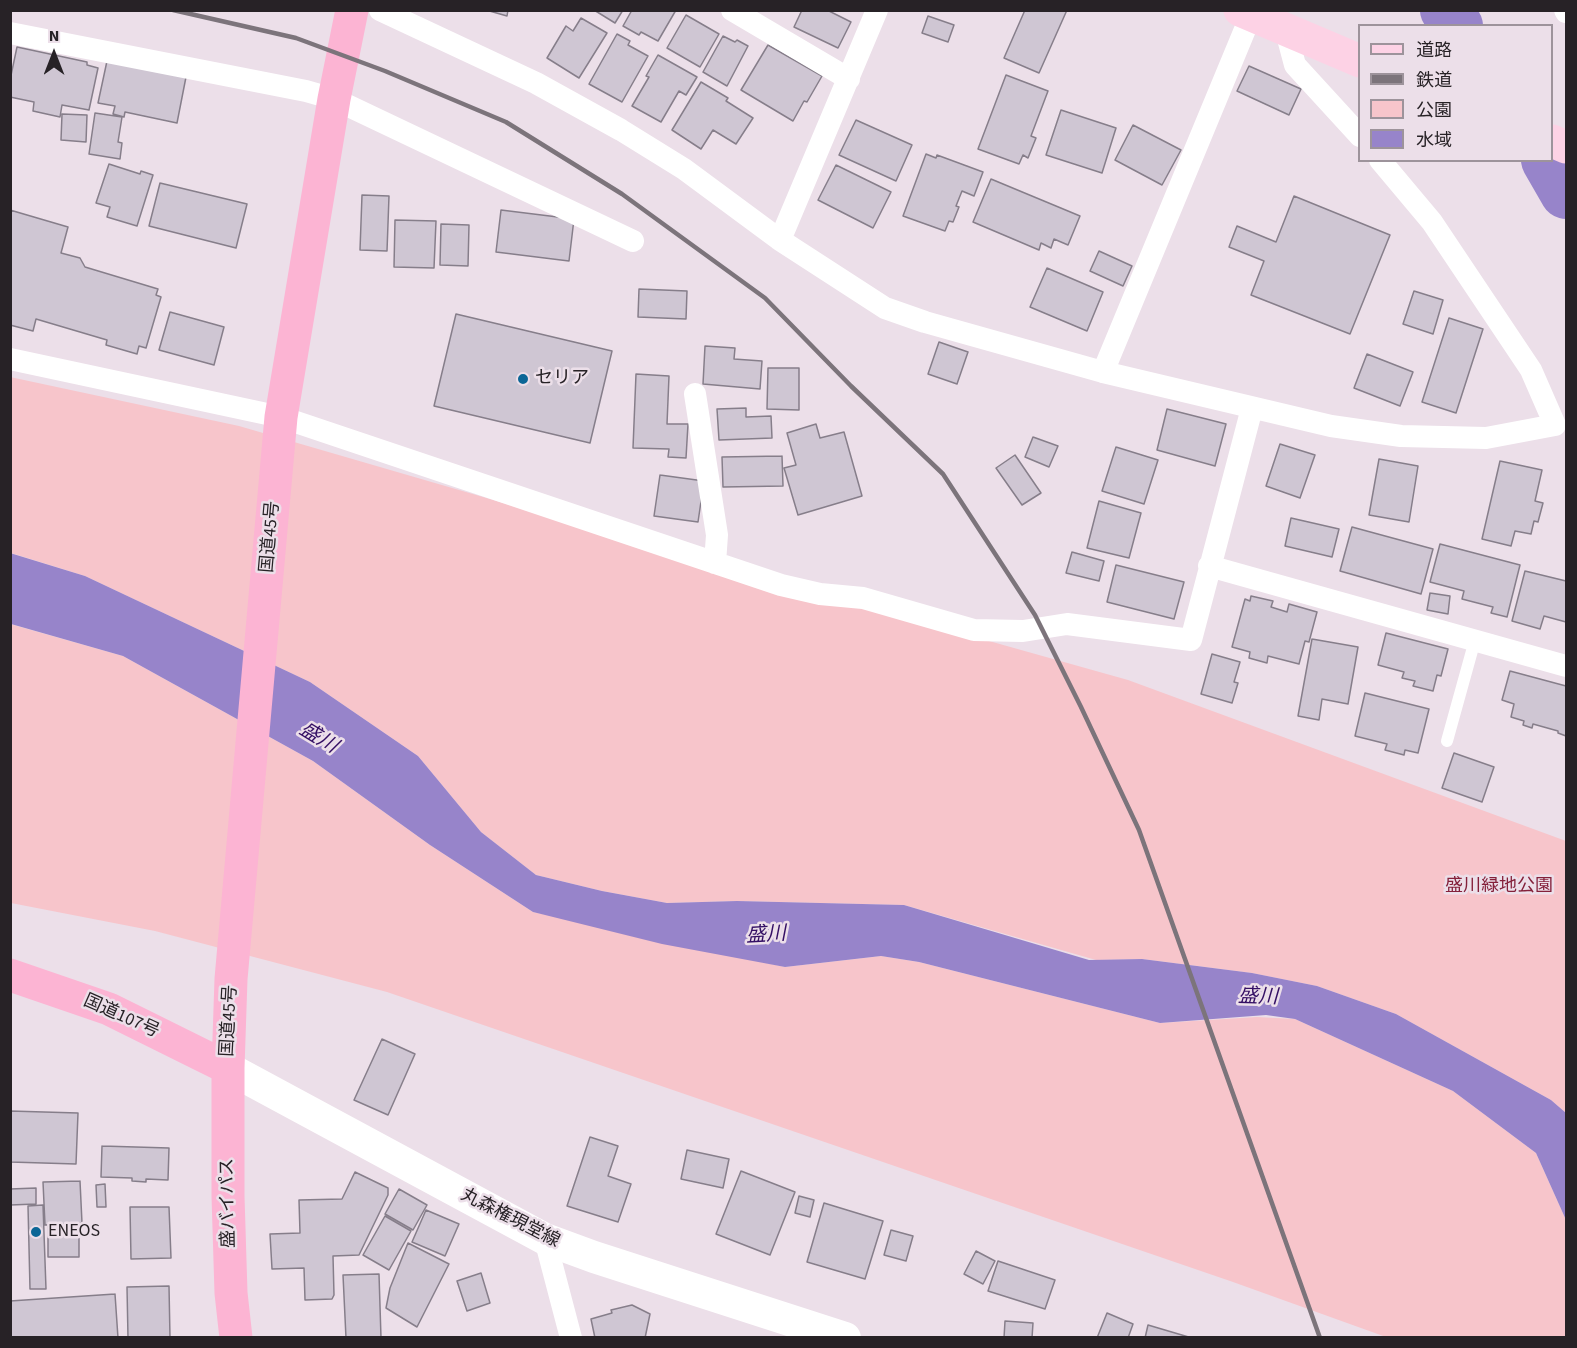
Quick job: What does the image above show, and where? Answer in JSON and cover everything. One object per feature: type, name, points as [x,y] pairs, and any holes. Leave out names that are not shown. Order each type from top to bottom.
[{"type":"highway","name":"国道45号","points":[[228,1068],[234,949],[280,426],[334,99],[352,10]]},
{"type":"highway","name":"国道107号","points":[[10,975],[109,1009],[228,1068]]},
{"type":"highway","name":"盛バイパス","points":[[228,1068],[228,1207],[231,1293],[236,1338]]},
{"type":"main road","points":[[1267,19],[1319,45],[1358,61]]},
{"type":"main road","name":"丸森権現堂線","points":[[228,1068],[545,1239],[790,1329],[845,1338]]},
{"type":"street","points":[[380,10],[536,83],[621,130],[684,169],[780,240],[885,308],[925,322],[1103,372],[1331,426],[1401,436],[1486,438],[1555,425],[1532,370],[1432,222],[1382,162]]},
{"type":"street","points":[[732,10],[849,79]]},
{"type":"street","points":[[780,240],[877,10]]},
{"type":"street","points":[[1103,372],[1267,19]]},
{"type":"street","points":[[1267,19],[1295,65],[1358,135]]},
{"type":"street","points":[[10,33],[306,91],[334,99],[633,241]]},
{"type":"street","points":[[10,359],[280,426],[781,585],[820,594],[863,598],[975,630],[1023,632],[1067,624],[1191,640],[1252,408]]},
{"type":"street","points":[[695,394],[717,535],[715,563]]},
{"type":"street","points":[[1209,566],[1566,666]]},
{"type":"street","points":[[545,1239],[571,1338]]},
{"type":"lane","points":[[1447,741],[1475,640]]},
{"type":"green space","name":"盛川緑地公園","points":[[10,377],[239,426],[679,554],[1128,680],[1566,841],[1566,1113],[1551,1100],[1396,1014],[1317,986],[1252,973],[1142,959],[1096,960],[904,905],[737,901],[667,903],[602,891],[536,875],[481,832],[418,756],[310,682],[85,576],[11,553]]},
{"type":"green space","points":[[10,624],[123,656],[313,761],[430,845],[533,912],[785,967],[881,956],[919,962],[1160,1023],[1257,1017],[1295,1019],[1453,1091],[1536,1153],[1566,1220],[1566,1337],[1386,1337],[1233,1282],[387,992],[155,931],[11,903]]},
{"type":"water","name":"盛川","points":[[10,553],[85,576],[310,682],[418,756],[481,832],[536,875],[602,891],[667,903],[737,901],[904,905],[1089,960],[1142,959],[1252,973],[1317,986],[1396,1014],[1551,1100],[1566,1113],[1566,1220],[1536,1153],[1453,1091],[1295,1019],[1266,1015],[1160,1023],[919,962],[881,956],[785,967],[662,944],[533,912],[430,845],[313,761],[123,656],[11,624]]},
{"type":"building","points":[[486,10],[508,10],[507,16]]},
{"type":"building","points":[[594,10],[623,10],[615,23]]},
{"type":"building","points":[[632,10],[676,10],[658,41],[641,32],[639,35],[623,26]]},
{"type":"building","points":[[802,10],[827,10],[851,22],[838,48],[794,27]]},
{"type":"building","points":[[1025,10],[1067,10],[1039,73],[1004,58]]},
{"type":"building","points":[[686,15],[719,34],[700,67],[667,48]]},
{"type":"building","points":[[928,16],[954,25],[948,42],[922,33]]},
{"type":"building","points":[[581,18],[607,33],[579,78],[547,58],[566,26],[573,31]]},
{"type":"building","points":[[617,34],[630,41],[628,45],[648,56],[622,102],[589,84]]},
{"type":"building","points":[[723,36],[748,46],[727,86],[703,72]]},
{"type":"building","points":[[768,45],[822,76],[793,121],[741,90]]},
{"type":"building","points":[[17,47],[87,62],[87,65],[98,68],[89,110],[62,105],[60,117],[33,111],[34,102],[10,97],[10,80]]},
{"type":"building","points":[[658,55],[697,77],[686,95],[679,91],[661,122],[632,106],[649,77],[646,76]]},
{"type":"building","points":[[107,61],[186,77],[177,123],[125,112],[124,117],[113,114],[115,106],[98,103]]},
{"type":"building","points":[[1249,66],[1301,89],[1289,115],[1237,91]]},
{"type":"building","points":[[1006,75],[1048,91],[1031,136],[1036,138],[1028,158],[1023,155],[1019,164],[978,149]]},
{"type":"building","points":[[701,82],[728,98],[726,101],[753,118],[736,144],[713,130],[701,149],[672,130]]},
{"type":"building","points":[[1061,110],[1116,128],[1102,173],[1046,155]]},
{"type":"building","points":[[95,113],[122,117],[118,142],[122,143],[120,159],[89,154]]},
{"type":"building","points":[[62,114],[87,115],[86,142],[61,140]]},
{"type":"building","points":[[856,120],[912,145],[896,181],[839,155]]},
{"type":"building","points":[[1133,125],[1181,150],[1162,185],[1115,160]]},
{"type":"building","points":[[926,154],[936,158],[937,155],[983,172],[974,196],[962,191],[953,222],[949,221],[945,231],[903,216]]},
{"type":"building","points":[[109,164],[140,174],[141,171],[153,175],[137,226],[107,217],[110,207],[96,203]]},
{"type":"building","points":[[836,165],[891,192],[873,228],[818,200]]},
{"type":"building","points":[[991,179],[1080,216],[1068,245],[1054,239],[1051,248],[1041,243],[1039,250],[973,222]]},
{"type":"building","points":[[160,183],[247,204],[236,248],[149,226]]},
{"type":"building","points":[[362,195],[389,196],[387,251],[360,250]]},
{"type":"building","points":[[1294,196],[1390,235],[1350,334],[1251,295],[1264,261],[1229,247],[1237,226],[1276,242]]},
{"type":"building","points":[[10,210],[68,227],[61,253],[80,258],[85,267],[158,289],[156,295],[161,297],[146,348],[139,346],[137,354],[106,345],[107,340],[36,319],[33,331],[10,325]]},
{"type":"building","points":[[501,210],[574,219],[569,261],[496,252]]},
{"type":"building","points":[[395,220],[436,221],[434,268],[394,267]]},
{"type":"building","points":[[441,224],[469,225],[468,266],[440,265]]},
{"type":"building","points":[[1099,251],[1132,266],[1123,286],[1090,271]]},
{"type":"building","points":[[1047,268],[1103,292],[1087,331],[1030,307]]},
{"type":"building","points":[[639,289],[687,291],[686,319],[638,317]]},
{"type":"building","points":[[1414,291],[1443,300],[1433,334],[1403,324]]},
{"type":"building","points":[[170,312],[224,327],[214,365],[159,350]]},
{"type":"building","name":"セリア","points":[[456,314],[612,351],[590,443],[434,406]]},
{"type":"building","points":[[1449,318],[1483,329],[1456,413],[1422,402]]},
{"type":"building","points":[[939,342],[968,352],[957,384],[928,374]]},
{"type":"building","points":[[705,346],[735,348],[734,359],[762,361],[760,389],[703,384]]},
{"type":"building","points":[[1367,354],[1413,372],[1400,406],[1354,388]]},
{"type":"building","points":[[768,368],[799,368],[799,410],[767,409]]},
{"type":"building","points":[[636,374],[669,376],[667,424],[688,424],[686,458],[668,457],[669,449],[633,448]]},
{"type":"building","points":[[746,408],[746,417],[771,416],[772,438],[719,440],[717,409]]},
{"type":"building","points":[[1167,409],[1226,424],[1215,466],[1157,450]]},
{"type":"building","points":[[816,424],[820,438],[844,432],[862,496],[798,515],[784,468],[796,465],[787,433]]},
{"type":"building","points":[[1033,437],[1058,446],[1049,467],[1025,457]]},
{"type":"building","points":[[1280,444],[1315,455],[1300,498],[1266,486]]},
{"type":"building","points":[[1116,447],[1158,460],[1144,504],[1102,491]]},
{"type":"building","points":[[1015,455],[1041,493],[1022,505],[996,468]]},
{"type":"building","points":[[782,456],[783,486],[723,487],[722,457]]},
{"type":"building","points":[[1379,459],[1418,466],[1409,522],[1369,515]]},
{"type":"building","points":[[1500,461],[1542,470],[1535,501],[1543,503],[1538,522],[1534,521],[1531,534],[1515,531],[1511,546],[1482,539]]},
{"type":"building","points":[[660,475],[704,481],[698,522],[654,516]]},
{"type":"building","points":[[1099,501],[1141,513],[1129,558],[1087,548]]},
{"type":"building","points":[[1291,518],[1339,529],[1332,557],[1285,546]]},
{"type":"building","points":[[1352,527],[1433,549],[1421,594],[1340,571]]},
{"type":"building","points":[[1440,544],[1520,565],[1507,617],[1491,613],[1493,607],[1462,599],[1464,591],[1430,582]]},
{"type":"building","points":[[1072,552],[1104,561],[1099,581],[1066,573]]},
{"type":"building","points":[[1116,565],[1184,582],[1174,619],[1107,602]]},
{"type":"building","points":[[1525,571],[1566,581],[1566,622],[1544,616],[1540,629],[1512,621]]},
{"type":"building","points":[[1430,593],[1450,596],[1448,614],[1427,610]]},
{"type":"building","points":[[1251,596],[1273,601],[1271,607],[1287,612],[1289,604],[1317,612],[1309,642],[1305,641],[1299,664],[1268,656],[1267,663],[1249,658],[1250,652],[1232,647],[1245,599],[1250,601]]},
{"type":"building","points":[[1386,633],[1448,649],[1441,676],[1437,675],[1433,691],[1413,686],[1415,681],[1402,678],[1404,672],[1378,665]]},
{"type":"building","points":[[1312,639],[1358,647],[1348,704],[1322,699],[1319,720],[1298,716]]},
{"type":"building","points":[[1212,654],[1240,662],[1234,682],[1238,683],[1232,703],[1201,694]]},
{"type":"building","points":[[1510,671],[1566,686],[1566,736],[1558,731],[1533,724],[1532,728],[1523,725],[1524,721],[1511,717],[1514,704],[1502,700]]},
{"type":"building","points":[[1365,693],[1429,709],[1418,753],[1405,750],[1404,755],[1385,750],[1387,744],[1355,736]]},
{"type":"building","points":[[1454,753],[1494,767],[1482,802],[1442,788]]},
{"type":"building","points":[[382,1039],[415,1054],[388,1115],[354,1100]]},
{"type":"building","points":[[10,1111],[78,1113],[76,1164],[10,1162]]},
{"type":"building","points":[[590,1137],[618,1146],[608,1176],[631,1184],[618,1222],[567,1206]]},
{"type":"building","points":[[102,1146],[169,1148],[168,1180],[146,1179],[146,1182],[132,1181],[132,1178],[101,1177]]},
{"type":"building","points":[[687,1150],[729,1159],[723,1188],[681,1179]]},
{"type":"building","points":[[741,1171],[795,1192],[770,1255],[716,1234]]},
{"type":"building","points":[[355,1172],[388,1188],[388,1195],[359,1255],[333,1256],[334,1295],[332,1299],[305,1300],[304,1268],[272,1269],[270,1234],[300,1233],[299,1200],[342,1199]]},
{"type":"building","points":[[80,1181],[82,1223],[45,1225],[43,1182]]},
{"type":"building","points":[[105,1184],[106,1207],[97,1207],[96,1185]]},
{"type":"building","points":[[36,1188],[36,1204],[10,1205],[10,1189]]},
{"type":"building","points":[[399,1189],[427,1205],[413,1230],[385,1214]]},
{"type":"building","points":[[799,1196],[814,1200],[810,1217],[795,1213]]},
{"type":"building","points":[[824,1203],[883,1221],[865,1279],[807,1262]]},
{"type":"building","points":[[43,1205],[46,1289],[30,1289],[28,1206]]},
{"type":"building","points":[[130,1207],[169,1207],[171,1258],[131,1259]]},
{"type":"building","points":[[426,1210],[459,1224],[445,1256],[412,1242]]},
{"type":"building","points":[[385,1216],[411,1231],[389,1270],[363,1255]]},
{"type":"building","points":[[48,1226],[79,1226],[79,1257],[48,1257]]},
{"type":"building","points":[[891,1230],[913,1236],[906,1261],[884,1255]]},
{"type":"building","points":[[408,1243],[449,1264],[417,1327],[386,1308],[390,1288]]},
{"type":"building","points":[[976,1251],[995,1261],[983,1284],[964,1274]]},
{"type":"building","points":[[998,1261],[1055,1280],[1045,1309],[988,1291]]},
{"type":"building","points":[[481,1273],[490,1303],[467,1311],[457,1281]]},
{"type":"building","points":[[379,1274],[381,1338],[346,1338],[343,1275]]},
{"type":"building","points":[[169,1286],[170,1338],[128,1338],[127,1287]]},
{"type":"building","points":[[115,1294],[118,1338],[10,1338],[10,1301]]},
{"type":"building","points":[[632,1305],[650,1314],[645,1338],[595,1338],[591,1319],[612,1313],[611,1310]]},
{"type":"building","points":[[1107,1313],[1133,1324],[1128,1338],[1097,1338]]},
{"type":"building","points":[[1005,1321],[1033,1323],[1032,1338],[1004,1338]]},
{"type":"building","points":[[1148,1325],[1192,1338],[1145,1338]]},
{"type":"waterway","points":[[1446,10],[1456,24]]},
{"type":"waterway","points":[[1548,162],[1566,193]]},
{"type":"railway","points":[[173,10],[296,38],[385,71],[506,122],[622,194],[765,298],[851,386],[943,474],[1035,615],[1139,830],[1320,1338]]},
{"type":"place","name":"セリア","points":[[523,379]]},
{"type":"place","name":"ENEOS","points":[[36,1232]]}]
